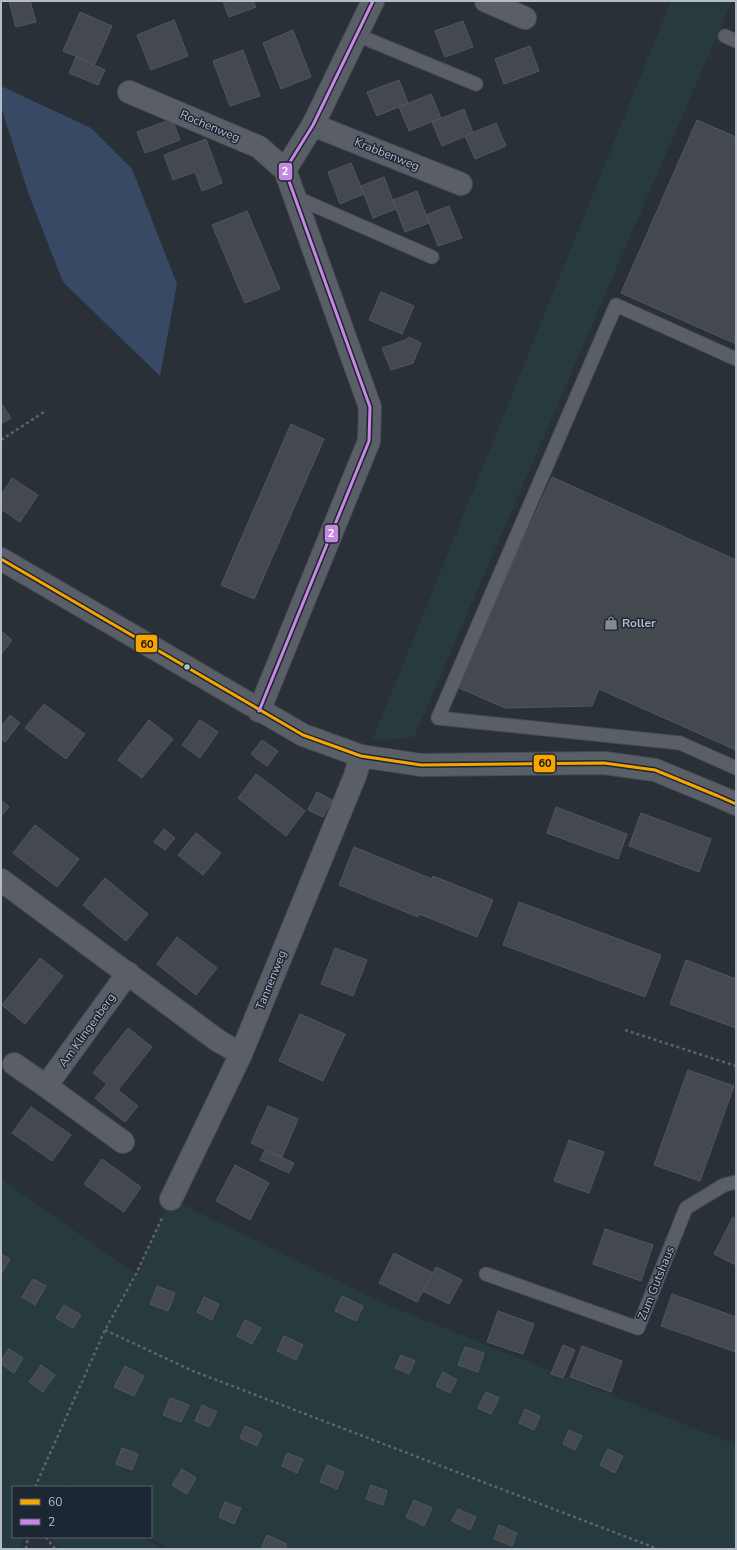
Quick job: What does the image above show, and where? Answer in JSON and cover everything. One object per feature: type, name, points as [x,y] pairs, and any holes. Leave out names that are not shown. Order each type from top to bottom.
[{"type":"street","points":[[486,1],[525,18]]},
{"type":"street","points":[[259,710],[369,441],[370,407],[285,170],[313,125],[357,35],[368,3]]},
{"type":"street","name":"Rochenweg","points":[[129,92],[259,146],[285,170]]},
{"type":"street","name":"Krabbenweg","points":[[313,125],[461,184]]},
{"type":"street","points":[[1,559],[303,735],[361,756],[421,765],[604,763],[655,770],[736,804]]},
{"type":"street","name":"Tannenweg","points":[[171,1199],[241,1054],[355,776],[361,756]]},
{"type":"street","points":[[1,880],[217,1040],[241,1054]]},
{"type":"street","name":"Am Klingenberg","points":[[46,1086],[128,973]]},
{"type":"street","points":[[14,1064],[123,1142]]},
{"type":"lane","points":[[357,35],[476,84]]},
{"type":"lane","points":[[295,198],[432,257]]},
{"type":"lane","points":[[736,359],[616,306],[438,718],[680,743],[736,768]]},
{"type":"lane","name":"Zum Gutshaus","points":[[486,1274],[638,1328],[686,1208],[724,1185],[736,1182]]},
{"type":"path","points":[[1,440],[44,412]]},
{"type":"path","points":[[625,1030],[736,1066]]},
{"type":"path","points":[[35,1486],[105,1330],[136,1274],[171,1199]]},
{"type":"path","points":[[105,1330],[193,1371],[658,1549]]},
{"type":"path","points":[[26,1549],[28,1538]]},
{"type":"path","points":[[47,1538],[55,1549]]},
{"type":"green space","points":[[671,1],[732,1],[414,737],[372,741]]},
{"type":"green space","points":[[1,1179],[136,1274],[171,1199],[387,1305],[736,1445],[736,1549],[169,1549],[151,1538],[152,1538],[152,1486],[71,1486],[62,1480],[70,1486],[12,1486],[12,1538],[23,1538],[21,1549],[1,1549]]},
{"type":"green space","points":[[49,1538],[144,1538],[161,1549],[61,1549]]},
{"type":"water","points":[[1,86],[91,128],[132,169],[177,284],[160,376],[63,282],[29,195],[1,107]]},
{"type":"building","points":[[9,1],[30,1],[36,22],[16,27]]},
{"type":"building","points":[[223,1],[253,1],[256,7],[229,17]]},
{"type":"building","points":[[80,12],[112,26],[95,64],[63,51]]},
{"type":"building","points":[[174,20],[188,56],[151,70],[137,35]]},
{"type":"building","points":[[463,21],[473,47],[445,57],[435,31]]},
{"type":"building","points":[[293,30],[311,77],[281,89],[263,43]]},
{"type":"building","points":[[530,46],[539,71],[504,84],[495,59]]},
{"type":"building","points":[[243,50],[260,96],[230,106],[213,61]]},
{"type":"building","points":[[76,57],[105,70],[98,85],[69,73]]},
{"type":"building","points":[[399,80],[408,103],[377,116],[367,92]]},
{"type":"building","points":[[431,94],[441,118],[409,131],[399,107]]},
{"type":"building","points":[[464,109],[473,133],[442,146],[432,122]]},
{"type":"building","points":[[172,119],[180,140],[145,153],[137,132]]},
{"type":"building","points":[[697,120],[736,137],[736,344],[621,293]]},
{"type":"building","points":[[496,123],[506,146],[475,159],[465,136]]},
{"type":"building","points":[[206,139],[222,183],[202,191],[195,172],[173,180],[164,155]]},
{"type":"building","points":[[351,163],[364,194],[340,204],[328,172]]},
{"type":"building","points":[[384,177],[396,209],[373,218],[361,186]]},
{"type":"building","points":[[417,191],[429,223],[405,232],[393,200]]},
{"type":"building","points":[[449,206],[462,238],[438,246],[426,215]]},
{"type":"building","points":[[247,211],[280,289],[245,303],[212,225]]},
{"type":"building","points":[[381,292],[414,306],[402,334],[369,320]]},
{"type":"building","points":[[409,337],[421,343],[413,363],[391,370],[382,348],[405,340]]},
{"type":"building","points":[[1,403],[11,418],[1,424]]},
{"type":"building","points":[[291,424],[324,439],[254,599],[221,585]]},
{"type":"building","name":"Roller","points":[[552,477],[736,560],[736,750],[599,689],[592,706],[505,708],[457,687]]},
{"type":"building","points":[[12,478],[38,495],[20,522],[1,509],[1,495]]},
{"type":"building","points":[[1,631],[12,640],[1,654]]},
{"type":"building","points":[[44,704],[85,734],[66,759],[25,728]]},
{"type":"building","points":[[10,715],[20,723],[5,742],[1,739],[1,727]]},
{"type":"building","points":[[149,720],[173,739],[142,778],[118,760]]},
{"type":"building","points":[[200,720],[218,732],[200,758],[182,745]]},
{"type":"building","points":[[262,740],[278,751],[267,766],[251,754]]},
{"type":"building","points":[[256,774],[305,811],[286,836],[238,798]]},
{"type":"building","points":[[317,792],[332,800],[323,817],[308,810]]},
{"type":"building","points":[[1,800],[9,807],[1,816]]},
{"type":"building","points":[[556,807],[627,834],[618,859],[547,833]]},
{"type":"building","points":[[641,813],[711,839],[699,872],[629,846]]},
{"type":"building","points":[[35,825],[79,859],[57,887],[13,853]]},
{"type":"building","points":[[164,829],[175,838],[165,850],[154,842]]},
{"type":"building","points":[[196,833],[221,853],[203,875],[178,855]]},
{"type":"building","points":[[354,847],[432,879],[433,876],[493,900],[477,937],[419,914],[418,917],[339,885]]},
{"type":"building","points":[[105,878],[148,914],[126,941],[83,905]]},
{"type":"building","points":[[519,902],[661,955],[645,997],[503,945]]},
{"type":"building","points":[[177,937],[217,968],[196,995],[157,964]]},
{"type":"building","points":[[335,948],[367,960],[353,996],[321,984]]},
{"type":"building","points":[[40,958],[63,976],[25,1024],[2,1005]]},
{"type":"building","points":[[686,960],[736,979],[736,1028],[670,1004]]},
{"type":"building","points":[[300,1014],[345,1034],[323,1081],[279,1061]]},
{"type":"building","points":[[128,1028],[152,1047],[118,1090],[138,1106],[125,1122],[95,1098],[107,1084],[93,1073]]},
{"type":"building","points":[[688,1070],[734,1086],[700,1181],[654,1165]]},
{"type":"building","points":[[268,1106],[298,1119],[282,1157],[251,1143]]},
{"type":"building","points":[[31,1107],[71,1135],[52,1161],[12,1133]]},
{"type":"building","points":[[569,1140],[604,1152],[589,1193],[554,1181]]},
{"type":"building","points":[[265,1150],[294,1163],[289,1173],[260,1160]]},
{"type":"building","points":[[102,1159],[141,1187],[124,1212],[84,1184]]},
{"type":"building","points":[[235,1165],[269,1183],[250,1220],[216,1201]]},
{"type":"building","points":[[733,1217],[736,1219],[736,1265],[714,1254]]},
{"type":"building","points":[[605,1229],[653,1245],[641,1281],[593,1264]]},
{"type":"building","points":[[394,1253],[433,1273],[417,1302],[379,1283]]},
{"type":"building","points":[[1,1254],[10,1259],[1,1274]]},
{"type":"building","points":[[436,1267],[462,1280],[449,1304],[423,1291]]},
{"type":"building","points":[[33,1279],[46,1286],[35,1305],[22,1297]]},
{"type":"building","points":[[157,1286],[175,1293],[168,1311],[150,1304]]},
{"type":"building","points":[[672,1294],[736,1317],[736,1352],[661,1326]]},
{"type":"building","points":[[342,1296],[363,1306],[356,1321],[335,1311]]},
{"type":"building","points":[[204,1297],[219,1304],[212,1320],[197,1312]]},
{"type":"building","points":[[64,1305],[81,1315],[73,1328],[56,1318]]},
{"type":"building","points":[[498,1311],[534,1324],[523,1354],[487,1342]]},
{"type":"building","points":[[245,1320],[261,1328],[252,1344],[237,1336]]},
{"type":"building","points":[[284,1336],[303,1345],[296,1360],[277,1351]]},
{"type":"building","points":[[563,1345],[575,1350],[563,1378],[551,1374]]},
{"type":"building","points":[[582,1346],[622,1361],[611,1392],[570,1377]]},
{"type":"building","points":[[465,1347],[484,1353],[478,1372],[458,1365]]},
{"type":"building","points":[[9,1349],[23,1358],[14,1373],[1,1364],[1,1361]]},
{"type":"building","points":[[401,1355],[415,1361],[409,1374],[395,1368]]},
{"type":"building","points":[[41,1365],[55,1375],[43,1392],[29,1382]]},
{"type":"building","points":[[125,1366],[144,1376],[134,1396],[114,1387]]},
{"type":"building","points":[[443,1372],[457,1380],[450,1393],[436,1386]]},
{"type":"building","points":[[486,1392],[499,1398],[491,1414],[478,1408]]},
{"type":"building","points":[[170,1398],[189,1405],[181,1422],[163,1415]]},
{"type":"building","points":[[202,1405],[217,1412],[209,1427],[195,1421]]},
{"type":"building","points":[[525,1409],[540,1416],[534,1430],[519,1423]]},
{"type":"building","points":[[245,1426],[262,1434],[257,1446],[240,1438]]},
{"type":"building","points":[[569,1430],[582,1436],[575,1450],[563,1444]]},
{"type":"building","points":[[122,1448],[138,1454],[132,1470],[116,1464]]},
{"type":"building","points":[[608,1449],[623,1456],[615,1473],[600,1465]]},
{"type":"building","points":[[287,1453],[303,1459],[297,1473],[282,1466]]},
{"type":"building","points":[[327,1465],[344,1472],[337,1489],[320,1482]]},
{"type":"building","points":[[182,1469],[196,1478],[187,1494],[172,1485]]},
{"type":"building","points":[[371,1485],[387,1491],[383,1505],[366,1499]]},
{"type":"building","points":[[414,1500],[432,1508],[424,1526],[406,1517]]},
{"type":"building","points":[[225,1502],[241,1508],[234,1524],[219,1517]]},
{"type":"building","points":[[458,1509],[476,1517],[470,1530],[452,1521]]},
{"type":"building","points":[[499,1525],[517,1533],[512,1546],[494,1539]]},
{"type":"building","points":[[267,1535],[287,1544],[285,1549],[261,1549]]},
{"type":"transit line","name":"2","points":[[259,711],[369,441],[370,407],[285,170],[313,125],[373,1]]},
{"type":"transit line","name":"60","points":[[1,559],[303,735],[361,756],[421,765],[604,763],[655,770],[736,804]]},
{"type":"place","name":"Roller","points":[[611,623]]}]
